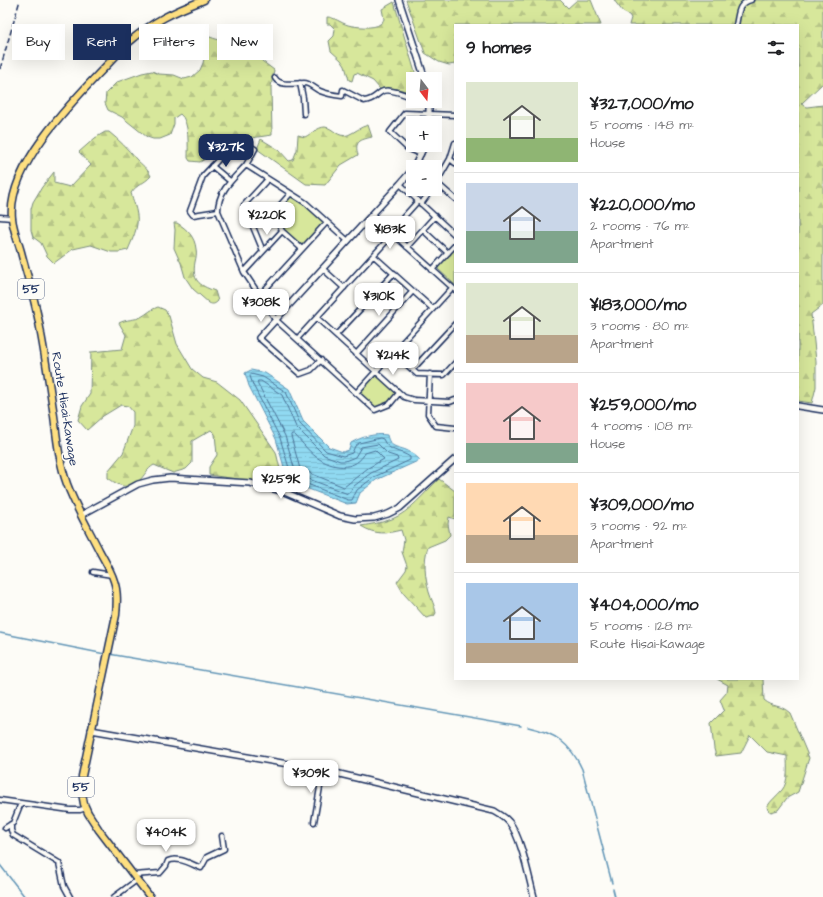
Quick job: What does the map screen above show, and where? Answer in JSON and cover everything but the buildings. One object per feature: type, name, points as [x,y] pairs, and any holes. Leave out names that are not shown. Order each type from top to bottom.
[{"type":"main road","name":"Route Hisai-Kawage","points":[[150,897],[99,830],[86,808],[82,793],[81,783],[91,730],[116,615],[116,589],[112,575],[81,515],[67,482],[61,461],[38,318],[12,218],[12,203],[15,188],[40,142],[59,116],[128,43],[159,19],[172,12],[204,0]]},
{"type":"street","points":[[399,0],[423,72]]},
{"type":"street","points":[[736,24],[740,6],[751,0]]},
{"type":"street","points":[[275,78],[276,81],[279,82],[300,84],[307,83],[321,92],[332,95],[342,96],[343,90],[364,101],[374,99],[385,90],[406,96]]},
{"type":"street","points":[[300,84],[304,114]]},
{"type":"street","points":[[430,108],[430,114]]},
{"type":"street","points":[[418,160],[421,154],[408,148],[390,132],[405,113],[454,115]]},
{"type":"street","points":[[218,211],[193,215],[190,211],[201,179],[219,159],[232,141],[241,141],[255,149],[246,165],[230,181],[220,195],[218,211],[244,272],[276,320],[375,410],[390,404],[399,393]]},
{"type":"street","points":[[442,173],[450,159],[454,146]]},
{"type":"street","points":[[450,159],[454,162]]},
{"type":"street","points":[[246,165],[306,203],[348,241]]},
{"type":"street","points":[[212,166],[230,181]]},
{"type":"street","points":[[321,360],[311,370],[300,374],[259,338],[406,177]]},
{"type":"street","points":[[263,251],[244,205],[268,179]]},
{"type":"street","points":[[400,184],[454,234]]},
{"type":"street","points":[[442,189],[454,198]]},
{"type":"street","points":[[290,194],[274,212],[282,231],[302,249]]},
{"type":"street","points":[[297,339],[374,256],[392,233],[426,196]]},
{"type":"street","points":[[356,393],[433,309],[454,289],[372,215]]},
{"type":"street","points":[[407,247],[435,216]]},
{"type":"street","points":[[0,217],[12,218]]},
{"type":"street","points":[[260,296],[327,222]]},
{"type":"street","points":[[423,230],[448,253]]},
{"type":"street","points":[[244,272],[282,231]]},
{"type":"street","points":[[432,270],[454,247]]},
{"type":"street","points":[[374,256],[433,309]]},
{"type":"street","points":[[323,269],[344,288]]},
{"type":"street","points":[[336,335],[394,273]]},
{"type":"street","points":[[356,354],[413,291]]},
{"type":"street","points":[[317,318],[399,393],[408,399],[450,402],[454,400]]},
{"type":"street","points":[[413,369],[454,327]]},
{"type":"street","points":[[393,352],[417,374],[444,375],[454,364]]},
{"type":"street","points":[[430,374],[428,414],[436,426],[454,428]]},
{"type":"street","points":[[799,406],[823,410]]},
{"type":"street","points":[[81,515],[138,484],[170,478],[250,483],[282,491],[340,516],[355,519],[374,518],[388,514],[400,508],[454,461]]},
{"type":"street","points":[[93,572],[112,575]]},
{"type":"street","points":[[91,730],[323,770],[486,808],[501,815],[509,823],[517,835],[534,897]]},
{"type":"street","points":[[314,822],[323,770]]},
{"type":"street","points":[[0,800],[70,810],[80,810],[86,808]]},
{"type":"street","points":[[20,803],[11,824],[13,835],[59,863],[64,886],[70,897]]},
{"type":"street","points":[[5,828],[11,824]]},
{"type":"street","points":[[114,897],[135,878],[162,872],[168,861],[172,859],[184,861],[200,868],[207,857],[224,849],[222,836]]},
{"type":"green space","points":[[406,0],[560,0],[568,8],[577,0],[591,0],[601,24],[454,24],[454,64],[449,65],[439,62],[425,53]]},
{"type":"green space","points":[[614,0],[823,0],[823,83],[801,104],[807,107],[823,105],[823,305],[811,314],[816,361],[816,387],[812,403],[799,401],[799,24],[629,24],[631,18],[623,12]]},
{"type":"green space","points":[[394,2],[415,72],[406,72],[406,92],[398,89],[380,89],[373,81],[357,73],[354,74],[352,81],[349,80],[345,66],[331,51],[329,41],[334,36],[335,29],[330,24],[327,24],[327,17],[351,26],[374,27],[381,24],[384,19],[382,9]]},
{"type":"green space","points":[[210,37],[217,39],[217,60],[261,60],[274,70],[271,87],[272,135],[244,139],[238,137],[229,139],[220,150],[200,162],[190,161],[188,158],[187,128],[183,117],[180,114],[174,118],[174,124],[170,135],[160,139],[153,139],[147,137],[122,117],[108,110],[105,103],[106,93],[117,82],[152,71],[159,74],[174,75],[184,79],[192,77],[200,70],[204,60],[209,60]]},
{"type":"green space","points":[[368,125],[372,137],[359,142],[357,147],[358,155],[341,165],[325,185],[306,184],[257,149],[261,139],[279,150],[289,161],[293,160],[297,150],[298,135],[305,137],[317,129],[325,127],[344,136]]},
{"type":"green space","points":[[105,132],[109,132],[120,141],[151,176],[131,193],[137,220],[133,238],[128,250],[111,252],[91,245],[73,249],[54,263],[47,256],[41,243],[33,237],[31,230],[31,209],[33,202],[42,187],[54,172],[54,183],[70,187],[91,165],[79,152],[95,138]]},
{"type":"green space","points":[[290,197],[303,204],[323,222],[323,224],[303,245],[301,245],[284,230],[276,213]]},
{"type":"green space","points":[[174,223],[177,223],[184,228],[192,237],[196,251],[194,273],[200,284],[215,291],[218,301],[215,303],[209,303],[193,289],[185,277],[181,263],[174,248]]},
{"type":"green space","points":[[454,250],[454,284],[438,269],[438,267]]},
{"type":"green space","points":[[158,307],[165,310],[169,316],[177,344],[192,369],[203,378],[217,382],[240,400],[276,452],[284,486],[209,475],[209,467],[217,455],[215,434],[211,430],[192,441],[192,463],[186,469],[173,473],[154,465],[139,481],[130,486],[119,485],[108,478],[108,471],[123,453],[133,426],[133,412],[128,406],[121,405],[103,416],[87,430],[78,420],[82,406],[90,394],[91,352],[122,349],[126,335],[119,323],[139,318]]},
{"type":"green space","points":[[378,375],[396,392],[396,394],[389,402],[376,408],[361,394],[361,391]]},
{"type":"green space","points":[[439,479],[454,490],[454,519],[449,517],[448,524],[450,535],[445,540],[428,547],[426,552],[426,581],[436,613],[434,616],[426,618],[404,594],[397,582],[406,570],[407,566],[402,552],[404,540],[401,530],[381,533],[371,531],[361,526],[392,519],[399,516],[411,507]]},
{"type":"green space","points":[[719,680],[763,680],[764,700],[770,704],[783,708],[790,713],[809,758],[798,792],[787,798],[778,810],[771,812],[767,807],[786,783],[787,756],[767,752],[750,735],[741,753],[716,756],[711,723],[724,710],[720,700],[727,692],[728,685]]},
{"type":"water","points":[[251,370],[265,373],[289,389],[303,421],[329,447],[343,452],[349,450],[351,443],[359,439],[373,435],[387,435],[392,444],[410,452],[420,460],[376,480],[360,493],[356,503],[347,504],[288,481],[276,439],[249,386],[245,373]]},
{"type":"waterway","points":[[0,633],[105,654]]},
{"type":"waterway","points":[[109,654],[521,726]]},
{"type":"waterway","points":[[528,727],[546,732],[561,740],[572,752],[582,769],[612,883]]},
{"type":"waterway","points":[[0,865],[25,897]]},
{"type":"waterway","points":[[613,889],[615,897]]},
{"type":"railway","points":[[0,69],[20,0]]}]
